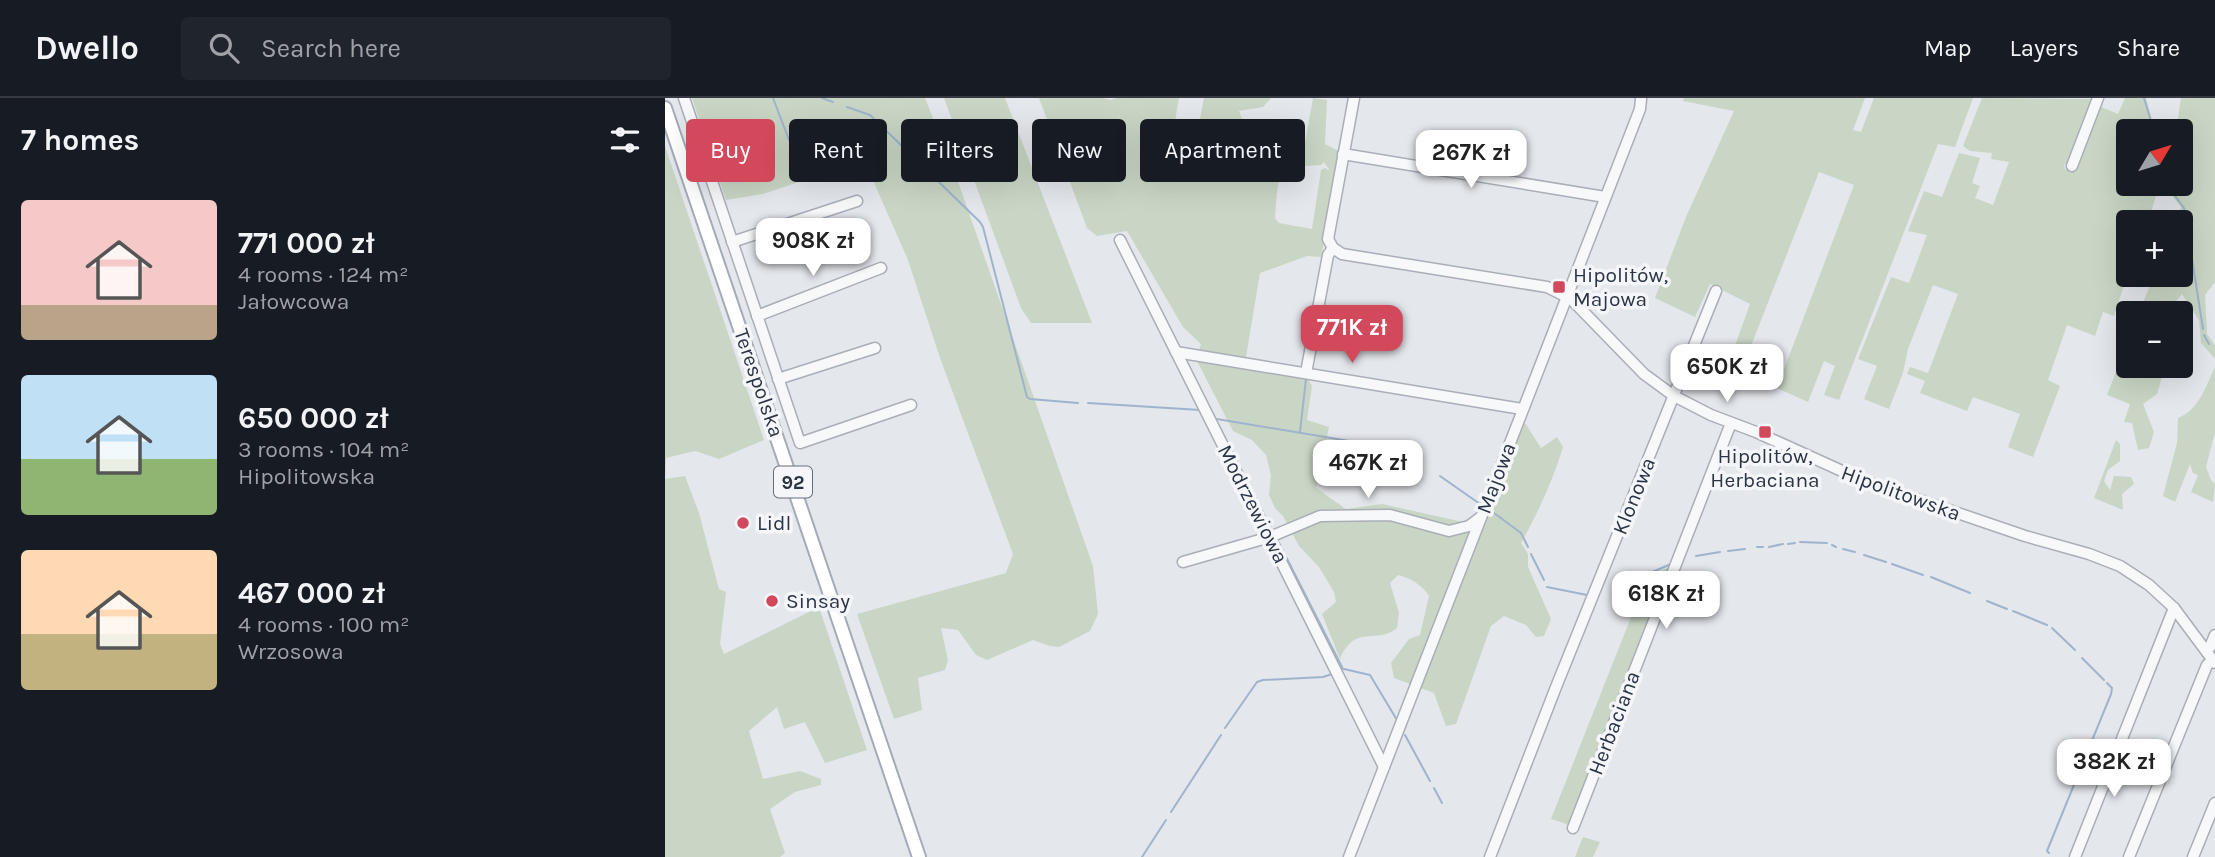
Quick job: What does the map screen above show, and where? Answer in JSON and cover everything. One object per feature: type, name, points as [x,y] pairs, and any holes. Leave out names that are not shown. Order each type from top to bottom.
[{"type":"main road","name":"Terespolska","points":[[665,108],[919,857]]},
{"type":"street","points":[[684,98],[800,443],[911,405]]},
{"type":"street","points":[[1306,373],[1328,254],[1333,248],[1328,239],[1354,98]]},
{"type":"street","name":"Majowa","points":[[1349,857],[1640,109],[1639,98]]},
{"type":"street","points":[[2072,166],[2098,98]]},
{"type":"street","points":[[1343,154],[1605,197]]},
{"type":"street","points":[[732,242],[857,201]]},
{"type":"street","name":"Modrzewiowa","points":[[1120,240],[1384,767]]},
{"type":"street","name":"Hipolitowska","points":[[1333,248],[1342,254],[1547,287],[1566,295],[1644,374],[1674,397],[1864,481],[2114,563],[2149,586],[2174,608],[2214,662]]},
{"type":"street","points":[[757,316],[881,268]]},
{"type":"street","name":"Klonowa","points":[[1490,857],[1716,291]]},
{"type":"street","points":[[778,379],[875,348]]},
{"type":"street","points":[[1176,352],[1522,409]]},
{"type":"street","name":"Herbaciana","points":[[1573,828],[1731,423]]},
{"type":"street","points":[[1183,562],[1270,537],[1321,516],[1389,515],[1448,531],[1469,526],[1481,517]]},
{"type":"street","points":[[2075,857],[2174,608]]},
{"type":"street","points":[[2206,650],[2215,635]]},
{"type":"street","points":[[2129,857],[2186,713],[2207,665],[2214,662]]},
{"type":"street","points":[[2193,857],[2215,803]]},
{"type":"green space","points":[[692,98],[925,98],[933,119],[901,119],[901,182],[958,182],[1093,566],[1098,614],[1090,631],[1059,647],[1033,640],[987,660],[976,655],[958,630],[941,628],[948,660],[945,670],[918,678],[922,710],[894,719],[857,614],[1006,573],[1013,554],[940,358],[908,260],[874,182],[887,182],[887,119],[789,119],[789,182],[799,182],[763,194],[726,200],[720,182],[775,182],[775,119],[699,119]]},
{"type":"green space","points":[[944,98],[1005,98],[1013,119],[952,119]]},
{"type":"green space","points":[[1039,98],[1179,98],[1175,119],[1140,119],[1140,182],[1279,182],[1275,218],[1279,223],[1312,229],[1321,170],[1325,168],[1330,171],[1324,162],[1321,165],[1305,166],[1305,143],[1313,98],[1327,100],[1325,144],[1341,152],[1321,257],[1307,256],[1260,273],[1246,357],[1300,367],[1312,386],[1307,420],[1329,427],[1316,488],[1346,509],[1382,504],[1481,526],[1525,423],[1541,448],[1557,437],[1563,447],[1545,496],[1521,543],[1528,554],[1528,567],[1551,619],[1544,636],[1536,637],[1526,625],[1504,616],[1491,626],[1456,724],[1446,726],[1434,693],[1394,678],[1391,663],[1409,639],[1420,635],[1429,596],[1416,582],[1398,575],[1390,583],[1399,613],[1397,628],[1389,633],[1352,641],[1340,659],[1322,614],[1336,602],[1334,592],[1319,567],[1299,546],[1283,516],[1275,508],[1269,495],[1271,475],[1266,455],[1252,440],[1233,431],[1196,359],[1201,344],[1183,327],[1127,231],[1097,236],[1087,228],[1070,182],[1126,182],[1126,119],[1047,119]]},
{"type":"green space","points":[[1204,98],[1271,98],[1263,107],[1239,111],[1242,119],[1200,119]]},
{"type":"green space","points":[[1684,98],[1865,98],[1853,130],[1861,132],[1874,98],[1973,98],[1955,147],[1938,144],[1839,400],[1824,395],[1835,366],[1824,361],[1808,402],[1777,388],[1854,185],[1819,172],[1742,369],[1728,365],[1750,304],[1710,284],[1695,317],[1655,298],[1686,217],[1734,111],[1683,101]]},
{"type":"green space","points":[[1982,98],[2093,99],[2070,160],[2064,165],[2065,169],[2075,172],[2099,106],[2118,114],[2125,98],[2146,98],[2152,119],[2116,119],[2116,196],[2156,196],[2152,210],[2116,210],[2116,287],[2123,287],[2119,301],[2116,301],[2114,316],[2103,312],[2095,336],[2067,325],[2048,380],[2060,386],[2033,457],[2008,447],[2020,414],[1973,397],[1967,411],[1920,393],[1925,381],[1907,374],[1910,367],[1928,373],[1958,294],[1933,285],[1908,349],[1903,373],[1889,409],[1864,399],[1877,366],[1858,359],[1891,277],[1909,283],[1927,235],[1908,231],[1924,191],[1942,197],[1959,153],[1980,158],[1972,183],[1980,186],[1975,198],[1993,205],[2009,162],[1991,159],[1992,153],[1970,151],[1963,146]]},
{"type":"green space","points":[[2181,98],[2215,98],[2215,282],[2205,295],[2207,334],[2215,345],[2215,359],[2201,343],[2199,320],[2193,311],[2193,301],[2187,301],[2182,294],[2176,301],[2144,301],[2149,287],[2193,287],[2193,210],[2180,210],[2181,207],[2172,196],[2193,196],[2193,119],[2178,119]]},
{"type":"green space","points":[[1018,132],[1032,168],[1032,182],[1037,182],[1092,323],[1031,323],[1021,308],[975,182],[1018,182]]},
{"type":"green space","points":[[665,146],[764,440],[719,459],[695,451],[666,458],[665,479]]},
{"type":"green space","points":[[2215,367],[2215,432],[2206,467],[2215,484],[2213,502],[2191,492],[2198,475],[2193,473],[2190,464],[2175,502],[2163,496],[2177,443],[2178,418],[2197,403]]},
{"type":"green space","points":[[2116,372],[2116,378],[2162,378],[2157,394],[2143,404],[2154,432],[2149,448],[2138,450],[2132,423],[2124,422],[2130,404],[2107,395]]},
{"type":"green space","points":[[2116,440],[2120,444],[2120,461],[2108,470],[2104,481],[2110,490],[2114,476],[2131,477],[2134,484],[2122,494],[2123,510],[2094,498]]},
{"type":"green space","points":[[685,476],[699,513],[719,589],[726,592],[720,644],[724,654],[819,607],[867,750],[825,763],[805,722],[784,729],[777,707],[749,731],[763,779],[800,771],[821,779],[821,785],[795,792],[770,809],[785,853],[780,857],[665,857],[665,479]]},
{"type":"green space","points":[[1672,566],[1569,825],[1551,819],[1647,577]]},
{"type":"green space","points":[[1583,837],[1600,842],[1593,857],[1575,857]]},
{"type":"waterway","points":[[773,98],[789,140]]},
{"type":"waterway","points":[[822,98],[833,102]]},
{"type":"waterway","points":[[2144,98],[2150,119]]},
{"type":"waterway","points":[[847,107],[870,115],[980,222],[1027,397],[1078,403]]},
{"type":"waterway","points":[[2175,196],[2184,208],[2203,329]]},
{"type":"waterway","points":[[2204,335],[2209,344]]},
{"type":"waterway","points":[[1300,432],[1306,379]]},
{"type":"waterway","points":[[1088,403],[1200,410]]},
{"type":"waterway","points":[[1212,413],[1273,532]]},
{"type":"waterway","points":[[1217,419],[1355,442]]},
{"type":"waterway","points":[[1395,449],[1406,451],[1413,456]]},
{"type":"waterway","points":[[1440,476],[1480,504]]},
{"type":"waterway","points":[[1490,510],[1521,533],[1528,547]]},
{"type":"waterway","points":[[1277,539],[1343,669]]},
{"type":"waterway","points":[[1800,542],[1827,543]]},
{"type":"waterway","points":[[1788,544],[1795,543]]},
{"type":"waterway","points":[[1769,547],[1783,544]]},
{"type":"waterway","points":[[1832,545],[1836,547]]},
{"type":"waterway","points":[[1757,547],[1763,547]]},
{"type":"waterway","points":[[1728,551],[1745,549]]},
{"type":"waterway","points":[[1843,549],[1855,552]]},
{"type":"waterway","points":[[1696,556],[1720,552]]},
{"type":"waterway","points":[[1531,554],[1544,580]]},
{"type":"waterway","points":[[1864,555],[1886,562]]},
{"type":"waterway","points":[[1650,573],[1671,564]]},
{"type":"waterway","points":[[1892,564],[1923,575]]},
{"type":"waterway","points":[[1931,577],[1970,593]]},
{"type":"waterway","points":[[1547,587],[1587,595]]},
{"type":"waterway","points":[[1987,601],[2007,609]]},
{"type":"waterway","points":[[2013,611],[2047,625]]},
{"type":"waterway","points":[[2052,628],[2075,650]]},
{"type":"waterway","points":[[2082,658],[2104,680]]},
{"type":"waterway","points":[[1344,669],[1370,675],[1397,720]]},
{"type":"waterway","points":[[1225,728],[1257,682],[1332,674]]},
{"type":"waterway","points":[[2049,853],[2047,851],[2111,694],[2112,688],[2107,683]]},
{"type":"waterway","points":[[1171,812],[1221,735]]},
{"type":"waterway","points":[[1405,735],[1430,781]]},
{"type":"waterway","points":[[1434,788],[1442,803]]},
{"type":"waterway","points":[[1142,857],[1166,820]]},
{"type":"place","name":"Hipolitów, Majowa","points":[[1559,287]]},
{"type":"place","name":"Hipolitów, Herbaciana","points":[[1765,432]]},
{"type":"place","name":"Lidl","points":[[743,523]]},
{"type":"place","name":"Sinsay","points":[[772,601]]}]
